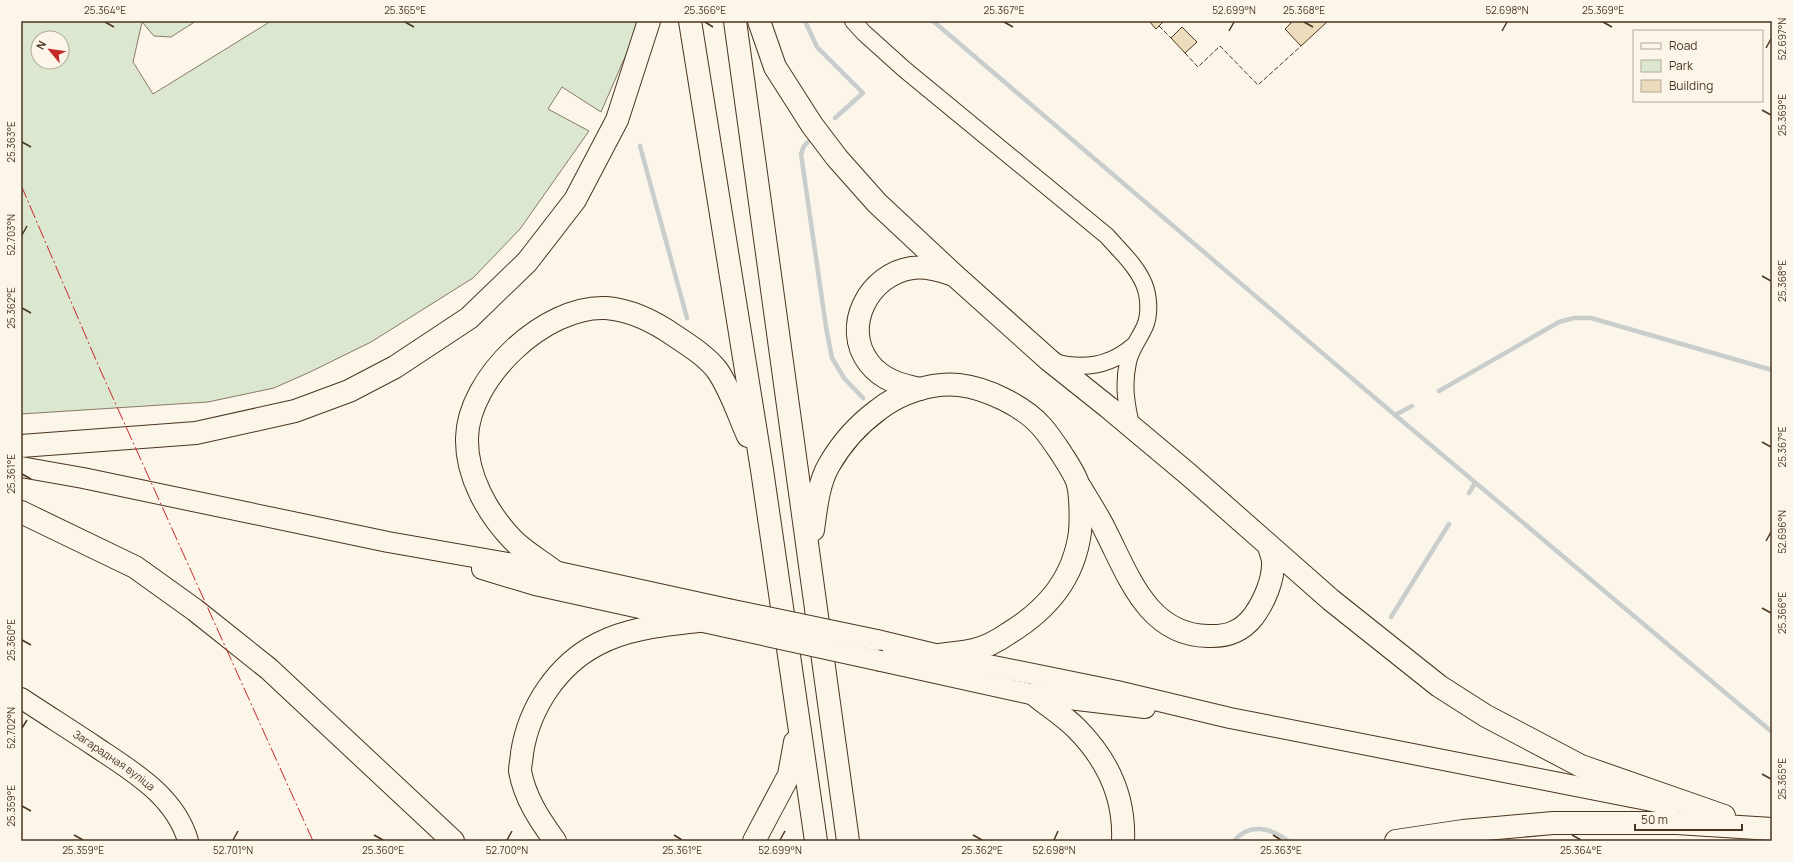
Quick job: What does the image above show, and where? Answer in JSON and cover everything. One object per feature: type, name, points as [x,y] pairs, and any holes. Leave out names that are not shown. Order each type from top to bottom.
[{"type":"highway","points":[[21,446],[196,433],[295,411],[349,391],[395,367],[469,318],[527,262],[575,200],[617,120],[649,21]]},
{"type":"highway","points":[[690,21],[762,470],[816,841]]},
{"type":"highway","points":[[735,21],[810,555],[848,841]]},
{"type":"highway","points":[[759,21],[775,67],[812,125],[837,158],[877,203],[953,274],[1049,360],[1132,428],[1331,600],[1439,686],[1486,716],[1581,766],[1724,816]]},
{"type":"highway","points":[[920,389],[898,384],[881,374],[869,363],[861,348],[858,332],[859,315],[865,300],[878,284],[896,273],[912,268],[930,268],[953,274]]},
{"type":"highway","points":[[554,571],[514,541],[495,519],[478,488],[469,461],[467,438],[470,416],[477,397],[490,376],[507,356],[526,338],[562,317],[581,311],[605,308],[627,312],[665,329],[698,352],[716,369],[726,385],[762,470]]},
{"type":"highway","points":[[810,555],[822,483],[829,465],[851,436],[866,419],[897,397],[920,389],[960,385],[998,396],[1020,409],[1041,426],[1065,459],[1106,531],[1122,566],[1141,598],[1166,624],[1177,630],[1196,636],[1221,637],[1233,634],[1243,627],[1262,605],[1271,581],[1273,561],[1269,546]]},
{"type":"highway","points":[[939,655],[975,650],[999,640],[1022,625],[1040,610],[1060,589],[1071,569],[1078,547],[1081,520],[1077,481]]},
{"type":"highway","points":[[21,512],[135,567],[195,610],[269,669],[453,841]]},
{"type":"highway","points":[[555,841],[543,826],[527,798],[520,769],[525,734],[550,684],[569,663],[597,644],[609,639],[653,627],[698,621]]},
{"type":"highway","points":[[1035,695],[1076,728],[1099,755],[1112,777],[1119,796],[1124,822],[1123,841]]},
{"type":"highway","points":[[754,841],[789,775],[798,725]]},
{"type":"highway","points":[[844,815],[853,841]]},
{"type":"highway","points":[[1396,841],[1463,831],[1553,823],[1676,823],[1772,829]]},
{"type":"main road","points":[[21,467],[83,478],[388,542],[554,571],[881,661],[1035,695],[1230,718]]},
{"type":"main road","points":[[388,542],[535,585],[698,621],[726,618],[877,640],[939,655],[1117,690],[1230,718],[1772,825]]},
{"type":"main road","name":"Загарадная вуліца","points":[[21,698],[144,779],[170,806],[185,832],[188,841]]},
{"type":"street","points":[[853,21],[904,69],[1106,236],[1130,261],[1144,284],[1149,303],[1145,325],[1133,346],[1128,361],[1124,383],[1126,403],[1132,428]]},
{"type":"street","points":[[1049,360],[1066,365],[1096,365],[1121,356],[1133,346]]},
{"type":"green space","points":[[21,21],[196,21],[171,37],[154,36],[142,22],[133,62],[153,94],[271,21],[639,21],[601,112],[562,87],[548,109],[589,131],[520,229],[473,278],[371,342],[310,372],[274,388],[208,402],[21,414]]},
{"type":"building","points":[[1149,21],[1164,21],[1156,29]]},
{"type":"building","points":[[1293,21],[1328,21],[1301,46],[1285,29]]},
{"type":"building","points":[[1182,27],[1197,42],[1185,53],[1171,38]]},
{"type":"waterway","points":[[805,21],[817,47],[863,93],[835,118]]},
{"type":"waterway","points":[[933,21],[1395,415],[1772,732]]},
{"type":"waterway","points":[[809,141],[804,146],[801,154],[826,327],[832,358],[844,378],[863,398]]},
{"type":"waterway","points":[[640,146],[687,318]]},
{"type":"waterway","points":[[1439,391],[1559,322],[1574,318],[1591,318],[1772,370]]},
{"type":"waterway","points":[[1395,415],[1412,406]]},
{"type":"waterway","points":[[1469,493],[1475,483]]},
{"type":"waterway","points":[[1391,617],[1449,524]]},
{"type":"waterway","points":[[1234,841],[1246,831],[1253,829],[1267,830],[1288,841]]},
{"type":"fence","points":[[1159,26],[1171,38]]},
{"type":"fence","points":[[1185,53],[1198,67],[1220,46],[1258,85],[1301,46]]},
{"type":"power","points":[[21,185],[99,367],[313,841]]}]
